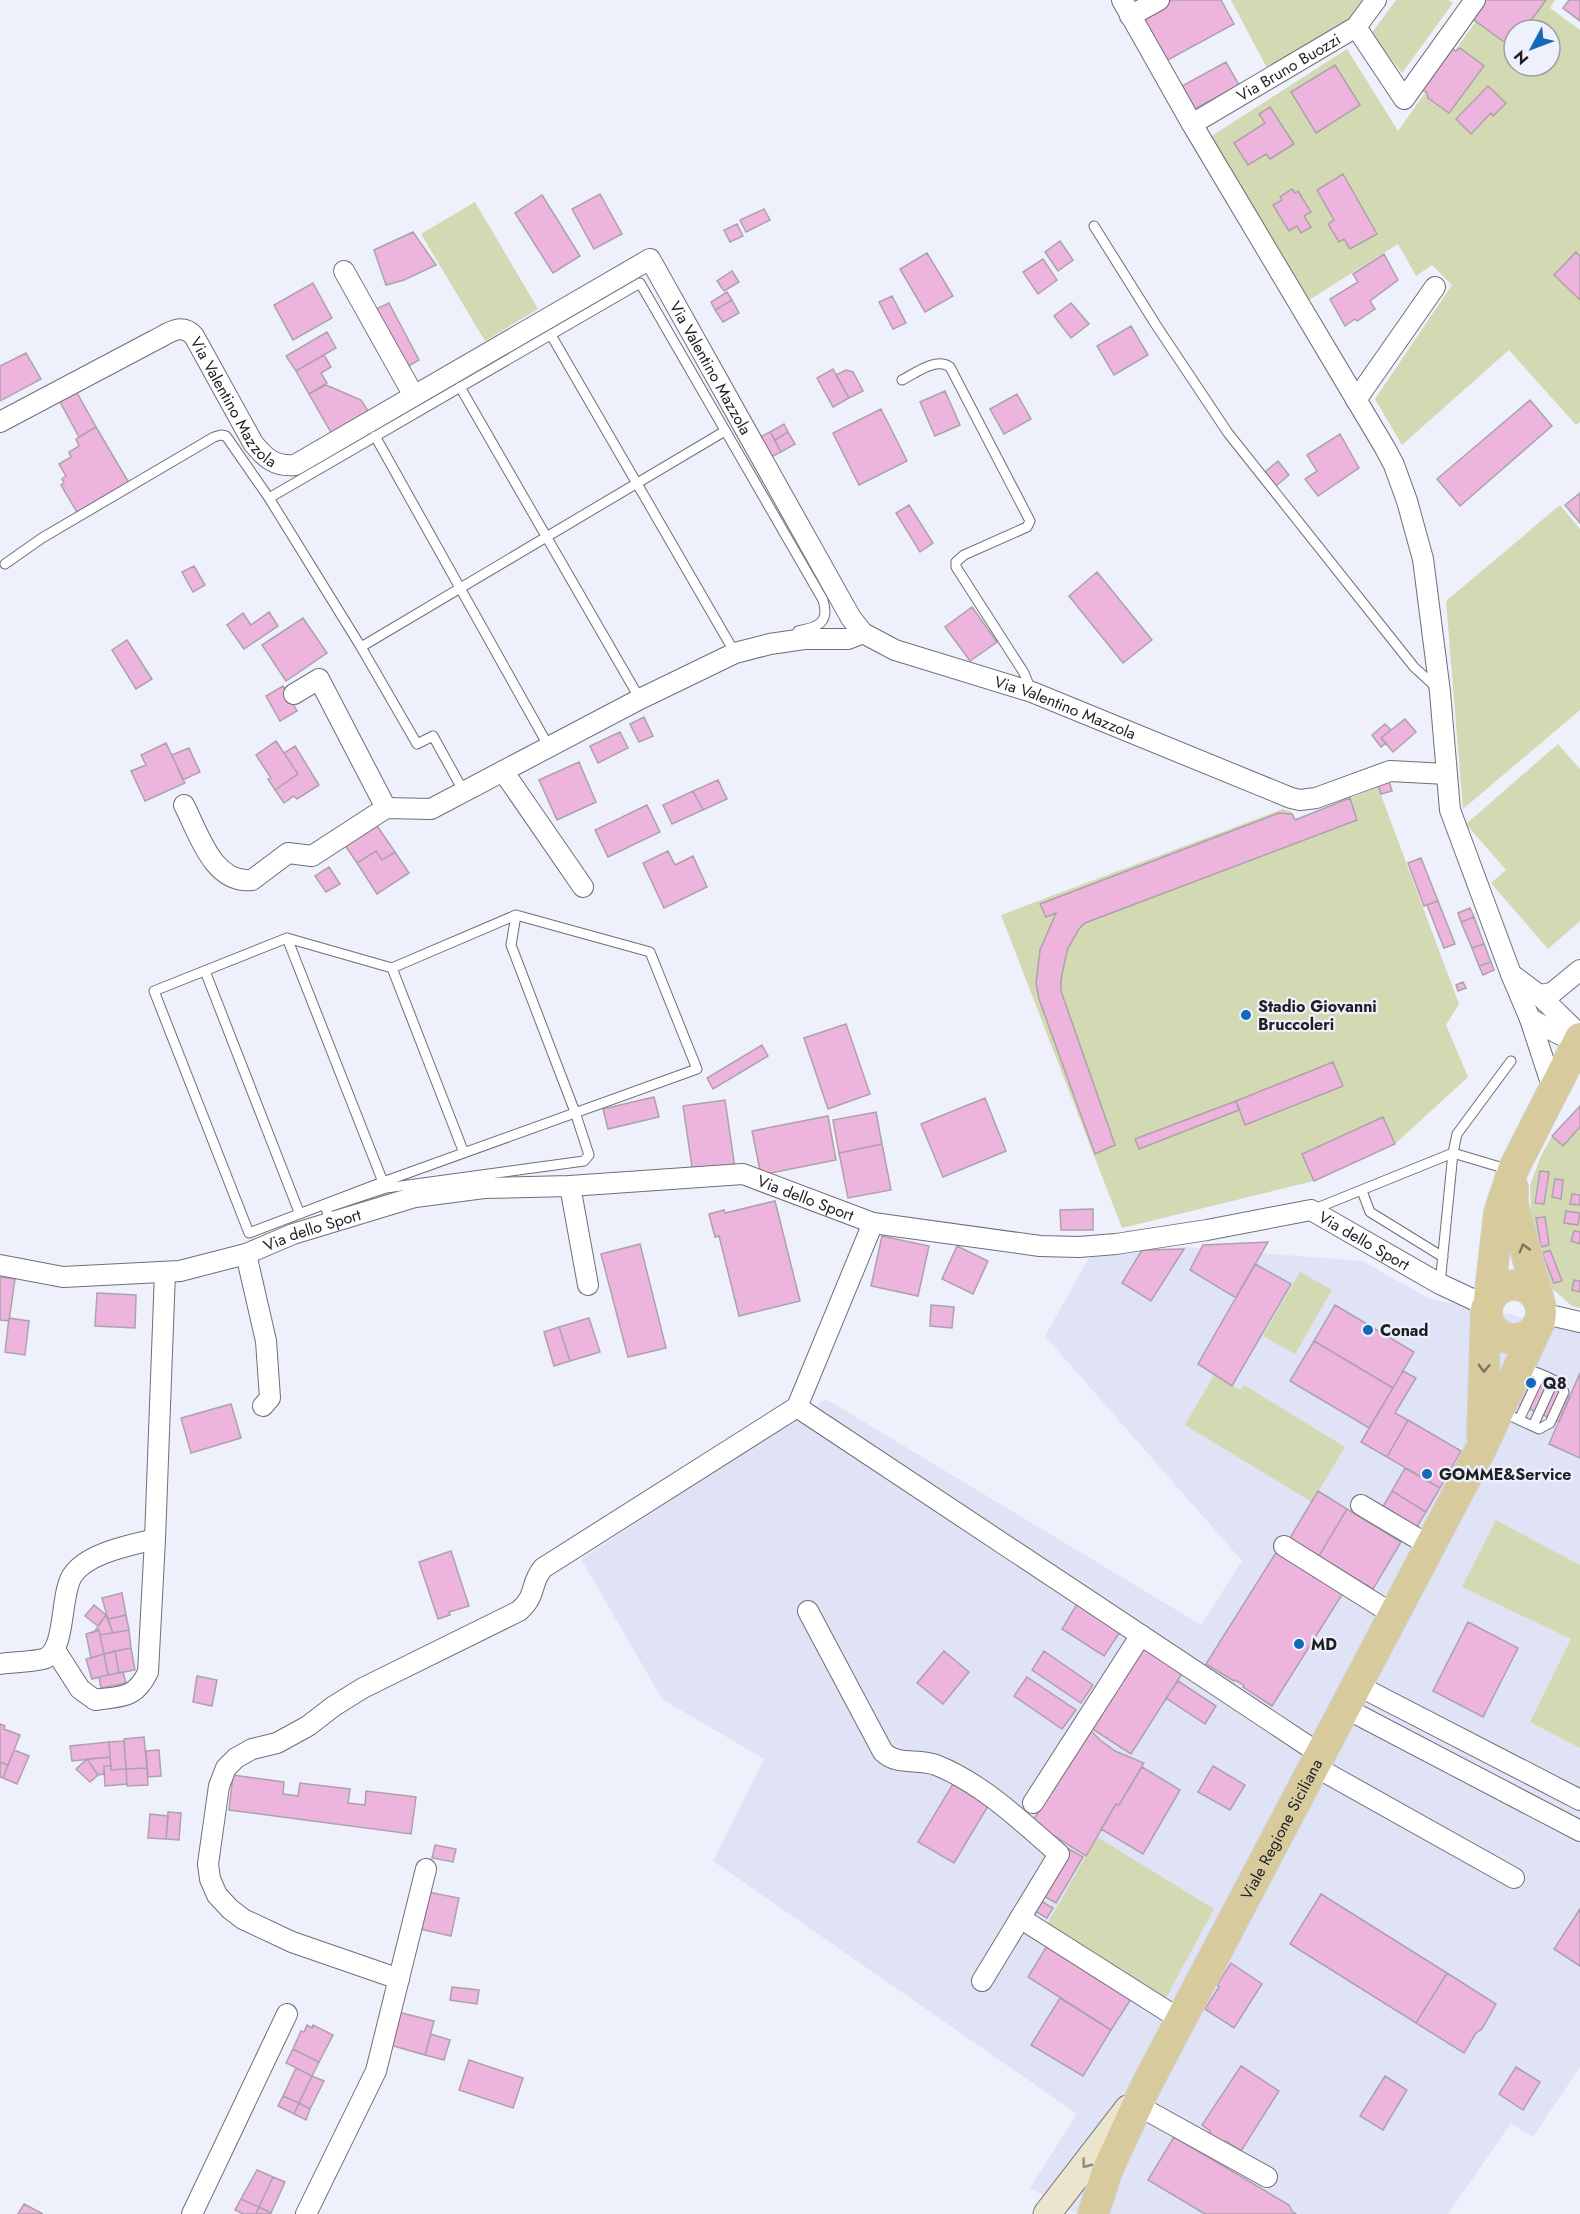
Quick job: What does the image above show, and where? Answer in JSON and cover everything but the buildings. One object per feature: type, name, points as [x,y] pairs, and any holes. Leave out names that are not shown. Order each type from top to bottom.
[{"type":"main road","points":[[1481,1449],[1488,1305],[1499,1213],[1513,1170],[1580,1036]]},
{"type":"main road","points":[[1513,1170],[1512,1205],[1540,1313],[1529,1334],[1521,1338],[1504,1337],[1490,1326],[1488,1305],[1500,1288],[1516,1284],[1531,1290],[1540,1313]]},
{"type":"main road","name":"Viale Regione Siciliana","points":[[1093,2214],[1108,2169],[1180,2020],[1481,1449],[1509,1415],[1530,1370],[1540,1313]]},
{"type":"street","points":[[1159,0],[1126,8],[1394,465],[1416,530],[1428,587],[1440,692],[1448,798],[1453,821],[1530,1019],[1553,1089]]},
{"type":"street","name":"Via Bruno Buozzi","points":[[1192,124],[1356,27],[1376,0]]},
{"type":"street","points":[[1356,27],[1404,99],[1475,0]]},
{"type":"street","name":"Via Valentino Mazzola","points":[[0,422],[178,329],[187,329],[194,336],[254,443],[265,457],[285,466],[295,465],[650,259],[851,618],[863,633],[895,650],[1032,692],[1292,798],[1308,800],[1316,798],[1390,771],[1447,774]]},
{"type":"street","points":[[344,271],[414,396]]},
{"type":"street","points":[[1356,400],[1435,287]]},
{"type":"street","points":[[184,805],[216,867],[233,879],[252,880],[288,854],[312,856],[386,808],[430,809],[733,650],[804,639],[848,639],[863,633]]},
{"type":"street","points":[[294,694],[319,679],[386,808]]},
{"type":"street","points":[[503,771],[583,887]]},
{"type":"street","points":[[1539,994],[1552,993],[1580,970]]},
{"type":"street","points":[[1511,974],[1539,994],[1580,1036]]},
{"type":"street","points":[[1530,1019],[1563,1035],[1580,1036]]},
{"type":"street","name":"Via dello Sport","points":[[0,1265],[63,1277],[180,1271],[246,1254],[294,1234],[415,1197],[484,1188],[570,1186],[743,1174],[873,1224],[1040,1246],[1116,1244],[1207,1230],[1311,1210],[1440,1284],[1488,1305]]},
{"type":"street","points":[[570,1186],[588,1285]]},
{"type":"street","points":[[399,1979],[292,1942],[243,1919],[217,1895],[210,1879],[208,1864],[219,1786],[226,1768],[236,1758],[252,1749],[277,1743],[308,1726],[363,1688],[519,1611],[529,1601],[536,1576],[543,1568],[797,1407],[873,1224]]},
{"type":"street","points":[[246,1254],[266,1341],[270,1398],[263,1406]]},
{"type":"street","points":[[55,1650],[80,1689],[95,1700],[129,1695],[142,1685],[148,1672],[165,1272]]},
{"type":"street","points":[[1540,1313],[1580,1322]]},
{"type":"street","points":[[797,1407],[1141,1635],[1317,1760],[1514,1878]]},
{"type":"street","points":[[1361,1505],[1430,1546]]},
{"type":"street","points":[[0,1664],[46,1658],[55,1650],[66,1591],[73,1575],[90,1560],[121,1547],[155,1539]]},
{"type":"street","points":[[1284,1546],[1394,1615]]},
{"type":"street","points":[[808,1611],[883,1752],[894,1759],[934,1764],[950,1772],[999,1801],[1059,1854],[982,1981]]},
{"type":"street","points":[[1033,1803],[1141,1635]]},
{"type":"street","points":[[1351,1696],[1580,1800]]},
{"type":"street","points":[[1351,1696],[1580,1831]]},
{"type":"street","points":[[306,2214],[376,2070],[426,1869]]},
{"type":"street","points":[[1020,1918],[1180,2020]]},
{"type":"street","points":[[192,2214],[287,2014]]},
{"type":"street","points":[[1047,2214],[1142,2095],[1267,2177]]},
{"type":"lane","points":[[1095,226],[1156,325],[1228,434],[1414,667],[1440,692]]},
{"type":"lane","points":[[269,498],[640,283],[823,600],[826,611],[823,620],[815,628],[733,650],[551,335]]},
{"type":"lane","points":[[902,380],[937,363],[944,363],[950,367],[1030,521],[1027,527],[964,555],[956,562],[956,567],[1024,673],[1032,692]]},
{"type":"lane","points":[[460,387],[640,699]]},
{"type":"lane","points":[[361,647],[725,430]]},
{"type":"lane","points":[[5,564],[42,538],[217,435],[226,436],[269,498],[361,647],[417,744],[433,736],[464,792]]},
{"type":"lane","points":[[375,436],[549,747]]},
{"type":"lane","points":[[330,1222],[326,1208],[386,1188],[584,1161],[589,1155],[575,1112],[511,945],[516,915]]},
{"type":"lane","points":[[516,915],[650,952],[697,1069],[299,1212],[249,1233],[154,991],[287,938],[392,968],[516,915]]},
{"type":"lane","points":[[287,938],[383,1182]]},
{"type":"lane","points":[[392,968],[464,1153]]},
{"type":"lane","points":[[205,971],[299,1212]]},
{"type":"lane","points":[[1440,1284],[1453,1153],[1457,1134],[1511,1061]]},
{"type":"lane","points":[[1311,1210],[1453,1153],[1513,1170]]},
{"type":"lane","points":[[1362,1191],[1370,1212],[1443,1257]]},
{"type":"lane","points":[[1509,1415],[1539,1429],[1550,1423],[1564,1392],[1554,1380],[1530,1370]]},
{"type":"lane","points":[[1533,1426],[1554,1380]]},
{"type":"shaded area","points":[[1185,1247],[1362,1261],[1430,1299],[1509,1314],[1580,1332],[1580,1565],[1496,1520],[1572,1639],[1531,1722],[1580,1748],[1580,2067],[1533,2137],[1511,2123],[1448,2214],[1076,2214],[1030,2188],[1077,2114],[713,1861],[764,1759],[662,1699],[581,1559],[826,1399],[1201,1625],[1242,1561],[1045,1336],[1089,1258]]},
{"type":"green space","points":[[1231,0],[1370,0],[1358,15],[1267,68]]},
{"type":"green space","points":[[1396,0],[1449,0],[1453,3],[1402,73],[1371,34]]},
{"type":"green space","points":[[1491,0],[1555,0],[1550,8],[1580,30],[1580,422],[1576,425],[1509,350],[1402,445],[1375,399],[1452,285],[1432,265],[1416,276],[1398,244],[1309,300],[1210,137],[1347,49],[1398,131]]},
{"type":"green space","points":[[475,202],[538,309],[485,341],[421,234]]},
{"type":"green space","points":[[1560,505],[1580,529],[1580,710],[1463,809],[1446,601]]},
{"type":"green space","points":[[1558,744],[1580,769],[1580,921],[1548,949],[1491,883],[1506,870],[1466,824]]},
{"type":"green space","name":"Stadio Giovanni Bruccoleri","points":[[1378,787],[1459,1004],[1446,1025],[1468,1077],[1395,1144],[1314,1181],[1122,1228],[1001,915],[1283,809],[1292,812],[1296,820]]},
{"type":"green space","points":[[1580,1106],[1580,1308],[1572,1306],[1549,1286],[1531,1215],[1530,1186],[1540,1158],[1552,1136]]},
{"type":"green space","points":[[1300,1272],[1332,1290],[1295,1354],[1263,1336]]},
{"type":"green space","points":[[1214,1375],[1240,1390],[1244,1385],[1345,1447],[1312,1502],[1185,1425]]},
{"type":"green space","points":[[1496,1520],[1580,1565],[1580,1748],[1530,1722],[1571,1639],[1462,1587]]},
{"type":"green space","points":[[1097,1837],[1214,1909],[1165,2000],[1045,1928]]},
{"type":"place","name":"Stadio Giovanni Bruccoleri","points":[[1246,1015]]},
{"type":"place","name":"Conad","points":[[1368,1330]]},
{"type":"place","name":"Q8","points":[[1531,1383]]},
{"type":"place","name":"GOMME&Service","points":[[1427,1474]]},
{"type":"place","name":"MD","points":[[1299,1644]]}]
